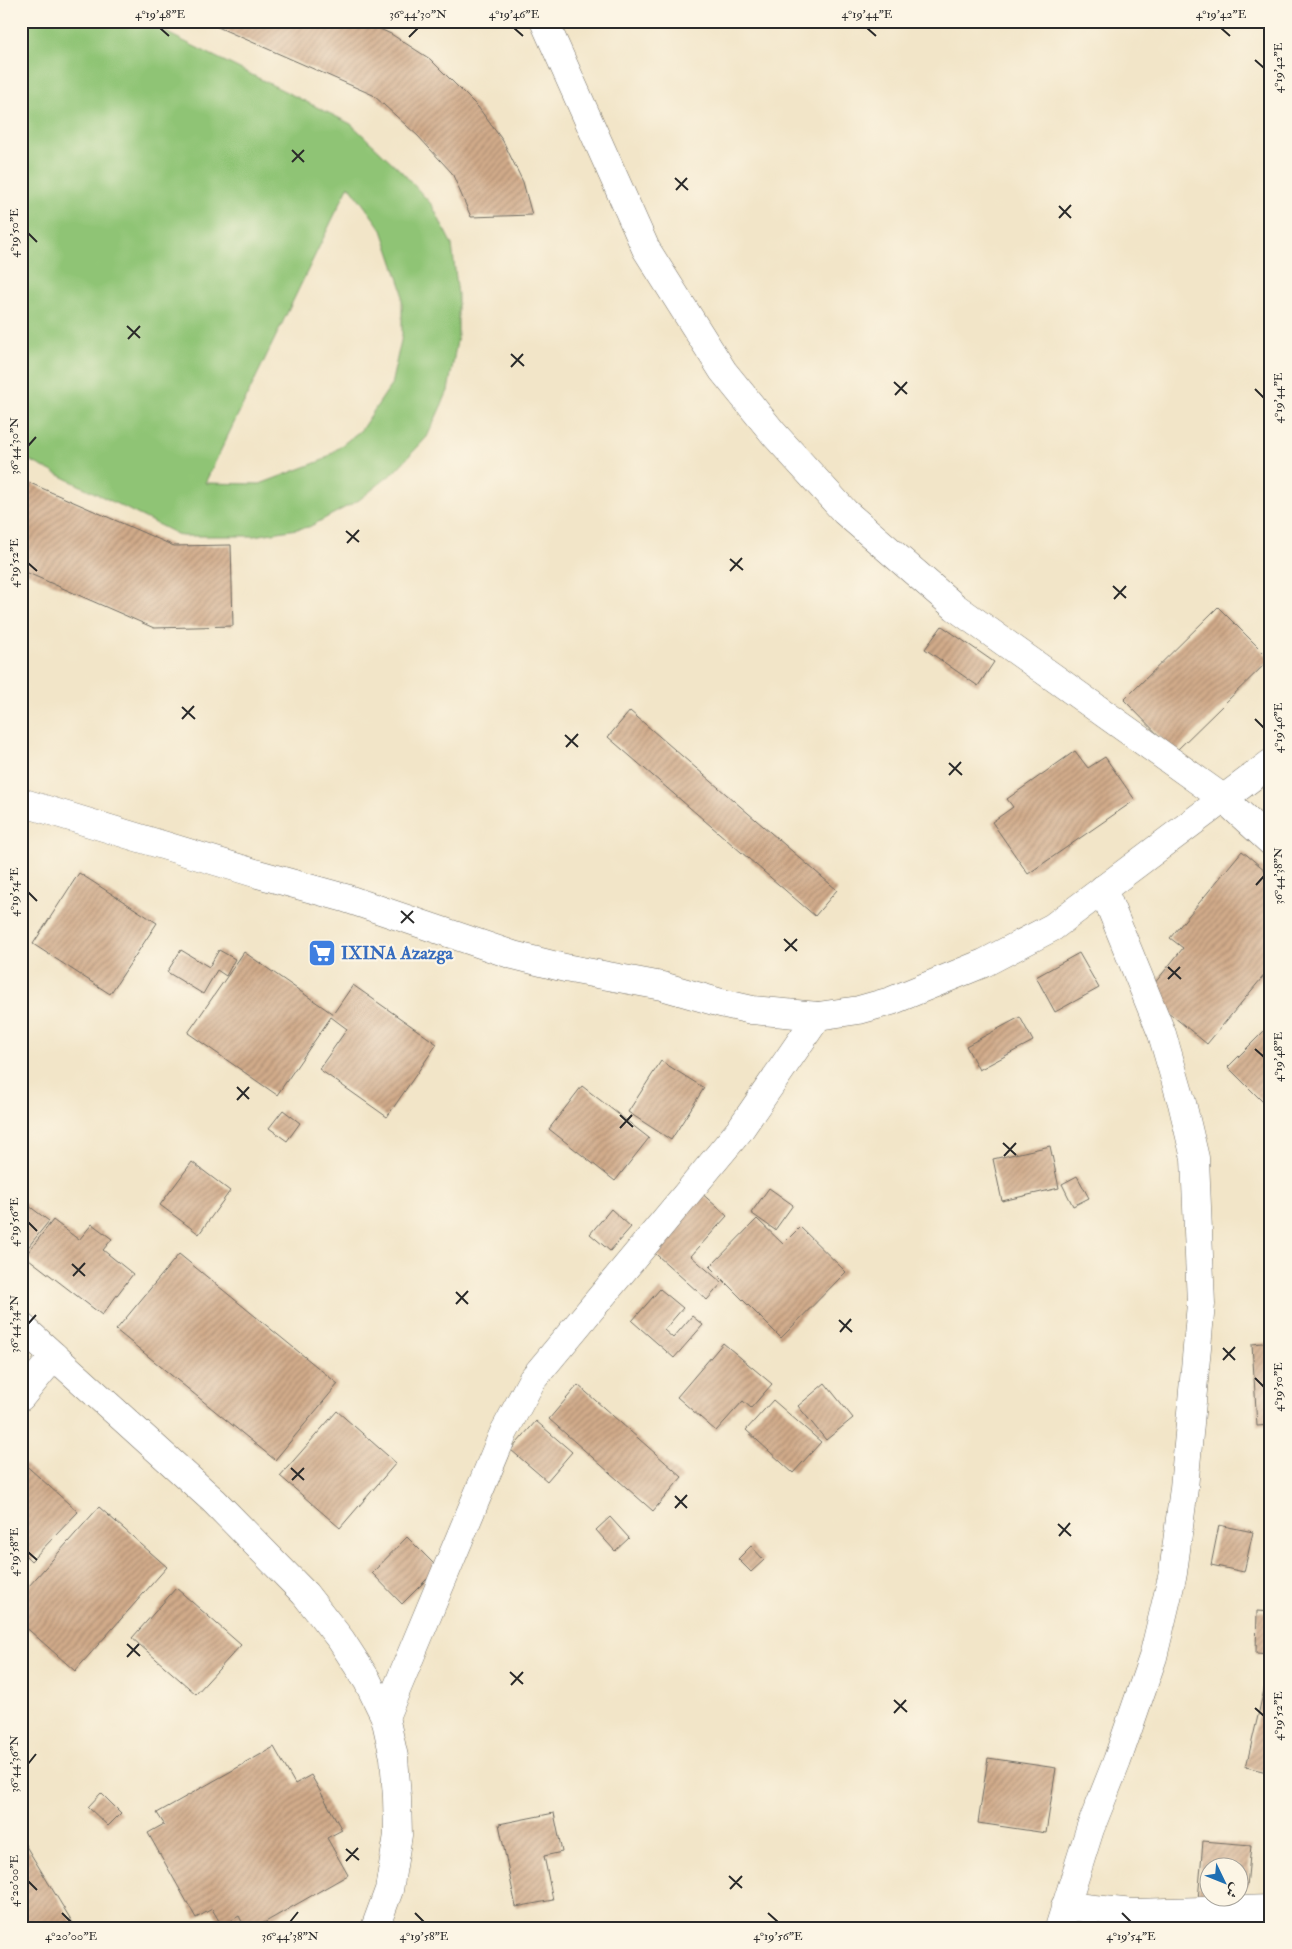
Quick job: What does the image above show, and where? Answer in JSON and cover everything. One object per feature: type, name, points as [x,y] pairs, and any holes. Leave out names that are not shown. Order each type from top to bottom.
[{"type":"street","points":[[544,21],[646,249],[724,371],[774,434],[845,512],[955,607],[1224,799],[1271,842]]},
{"type":"street","points":[[21,802],[258,874],[345,898],[513,955],[565,968],[662,986],[752,1010],[818,1016],[859,1010],[890,1002],[984,963],[1053,927],[1271,763]]},
{"type":"street","points":[[1103,889],[1162,1034],[1196,1158],[1201,1304],[1184,1488],[1173,1573],[1153,1658],[1117,1761],[1090,1830],[1062,1917],[1271,1909]]},
{"type":"street","points":[[386,1717],[504,1432],[532,1380],[739,1131],[818,1016]]},
{"type":"street","points":[[21,1326],[214,1501],[305,1594],[341,1640],[367,1680],[386,1717],[394,1757],[397,1797],[398,1835],[389,1890],[375,1928]]},
{"type":"street","points":[[21,1397],[54,1356]]},
{"type":"green space","points":[[21,21],[143,21],[351,124],[402,172],[432,205],[452,245],[458,295],[458,335],[448,391],[427,437],[393,473],[359,500],[309,527],[254,536],[181,536],[21,456]],"holes":[[[349,185],[382,230],[402,289],[402,336],[391,385],[361,430],[323,460],[260,484],[205,483]]]},
{"type":"building","points":[[204,21],[362,21],[391,34],[430,59],[478,107],[503,141],[523,182],[532,215],[471,217],[452,173],[418,136],[373,95]]},
{"type":"building","points":[[21,479],[174,546],[231,545],[233,626],[154,628],[21,570]]},
{"type":"building","points":[[1218,607],[1270,659],[1175,752],[1124,700]]},
{"type":"building","points":[[942,626],[994,662],[978,686],[925,649]]},
{"type":"building","points":[[630,711],[837,890],[815,916],[608,737]]},
{"type":"building","points":[[1075,751],[1088,768],[1105,757],[1135,800],[1028,874],[992,822],[1013,807],[1007,799]]},
{"type":"building","points":[[1242,851],[1271,875],[1271,967],[1207,1044],[1146,994],[1183,948],[1170,938]]},
{"type":"building","points":[[79,873],[157,923],[110,994],[33,944]]},
{"type":"building","points":[[181,950],[209,967],[219,950],[235,959],[226,976],[217,970],[203,994],[167,972]]},
{"type":"building","points":[[244,952],[333,1014],[353,985],[437,1044],[387,1117],[319,1069],[347,1029],[331,1017],[277,1095],[188,1033]]},
{"type":"building","points":[[1079,953],[1099,988],[1055,1012],[1036,977]]},
{"type":"building","points":[[1020,1017],[1033,1041],[979,1070],[966,1046]]},
{"type":"building","points":[[1267,1028],[1271,1032],[1271,1110],[1228,1067]]},
{"type":"building","points":[[661,1061],[704,1088],[671,1140],[628,1112]]},
{"type":"building","points":[[582,1086],[649,1138],[615,1181],[549,1129]]},
{"type":"building","points":[[283,1110],[300,1123],[287,1141],[269,1128]]},
{"type":"building","points":[[1050,1146],[1059,1188],[1002,1201],[993,1159]]},
{"type":"building","points":[[192,1162],[230,1191],[199,1234],[160,1205]]},
{"type":"building","points":[[1077,1176],[1089,1198],[1073,1206],[1062,1184]]},
{"type":"building","points":[[769,1188],[793,1205],[775,1230],[751,1213]]},
{"type":"building","points":[[698,1190],[727,1216],[691,1256],[722,1283],[707,1300],[648,1247]]},
{"type":"building","points":[[21,1200],[49,1221],[25,1251],[21,1249]]},
{"type":"building","points":[[611,1209],[631,1227],[610,1251],[590,1234]]},
{"type":"building","points":[[757,1219],[783,1244],[800,1227],[846,1272],[781,1338],[710,1267]]},
{"type":"building","points":[[53,1220],[79,1240],[92,1224],[112,1239],[103,1250],[133,1274],[102,1315],[25,1256]]},
{"type":"building","points":[[179,1254],[338,1384],[275,1460],[116,1330]]},
{"type":"building","points":[[660,1289],[683,1308],[664,1330],[673,1338],[692,1316],[703,1325],[674,1358],[632,1321]]},
{"type":"building","points":[[1271,1342],[1271,1425],[1257,1426],[1252,1344]]},
{"type":"building","points":[[723,1343],[772,1384],[751,1408],[743,1401],[716,1431],[677,1397]]},
{"type":"building","points":[[825,1383],[853,1418],[826,1440],[798,1406]]},
{"type":"building","points":[[578,1385],[682,1477],[653,1511],[549,1419]]},
{"type":"building","points":[[773,1400],[821,1442],[793,1473],[746,1430]]},
{"type":"building","points":[[337,1411],[396,1463],[340,1528],[280,1476]]},
{"type":"building","points":[[536,1421],[572,1452],[547,1481],[511,1450]]},
{"type":"building","points":[[21,1461],[78,1512],[31,1561],[21,1551]]},
{"type":"building","points":[[99,1507],[167,1567],[75,1671],[21,1623],[21,1595]]},
{"type":"building","points":[[610,1517],[629,1538],[615,1551],[596,1530]]},
{"type":"building","points":[[1219,1525],[1253,1532],[1244,1572],[1211,1565]]},
{"type":"building","points":[[407,1537],[438,1568],[402,1604],[372,1573]]},
{"type":"building","points":[[751,1546],[764,1560],[751,1572],[738,1559]]},
{"type":"building","points":[[176,1588],[241,1645],[196,1694],[132,1638]]},
{"type":"building","points":[[1257,1611],[1271,1612],[1271,1654],[1256,1653]]},
{"type":"building","points":[[1271,1664],[1271,1773],[1246,1767]]},
{"type":"building","points":[[274,1747],[295,1784],[311,1775],[342,1830],[327,1838],[348,1875],[255,1928],[245,1928],[239,1916],[222,1926],[212,1909],[196,1918],[148,1833],[164,1824],[157,1813]]},
{"type":"building","points":[[988,1758],[1056,1768],[1046,1833],[978,1823]]},
{"type":"building","points":[[101,1793],[121,1813],[108,1826],[88,1807]]},
{"type":"building","points":[[554,1813],[562,1852],[544,1856],[553,1900],[516,1907],[499,1824]]},
{"type":"building","points":[[21,1838],[76,1928],[21,1928]]},
{"type":"building","points":[[1203,1841],[1251,1845],[1250,1856],[1202,1856]]},
{"type":"building","points":[[1200,1876],[1200,1900],[1198,1900]]},
{"type":"building","points":[[1115,1922],[1140,1927],[1140,1928],[1113,1928]]},
{"type":"place","name":"IXINA Azazga","points":[[322,953]]}]
